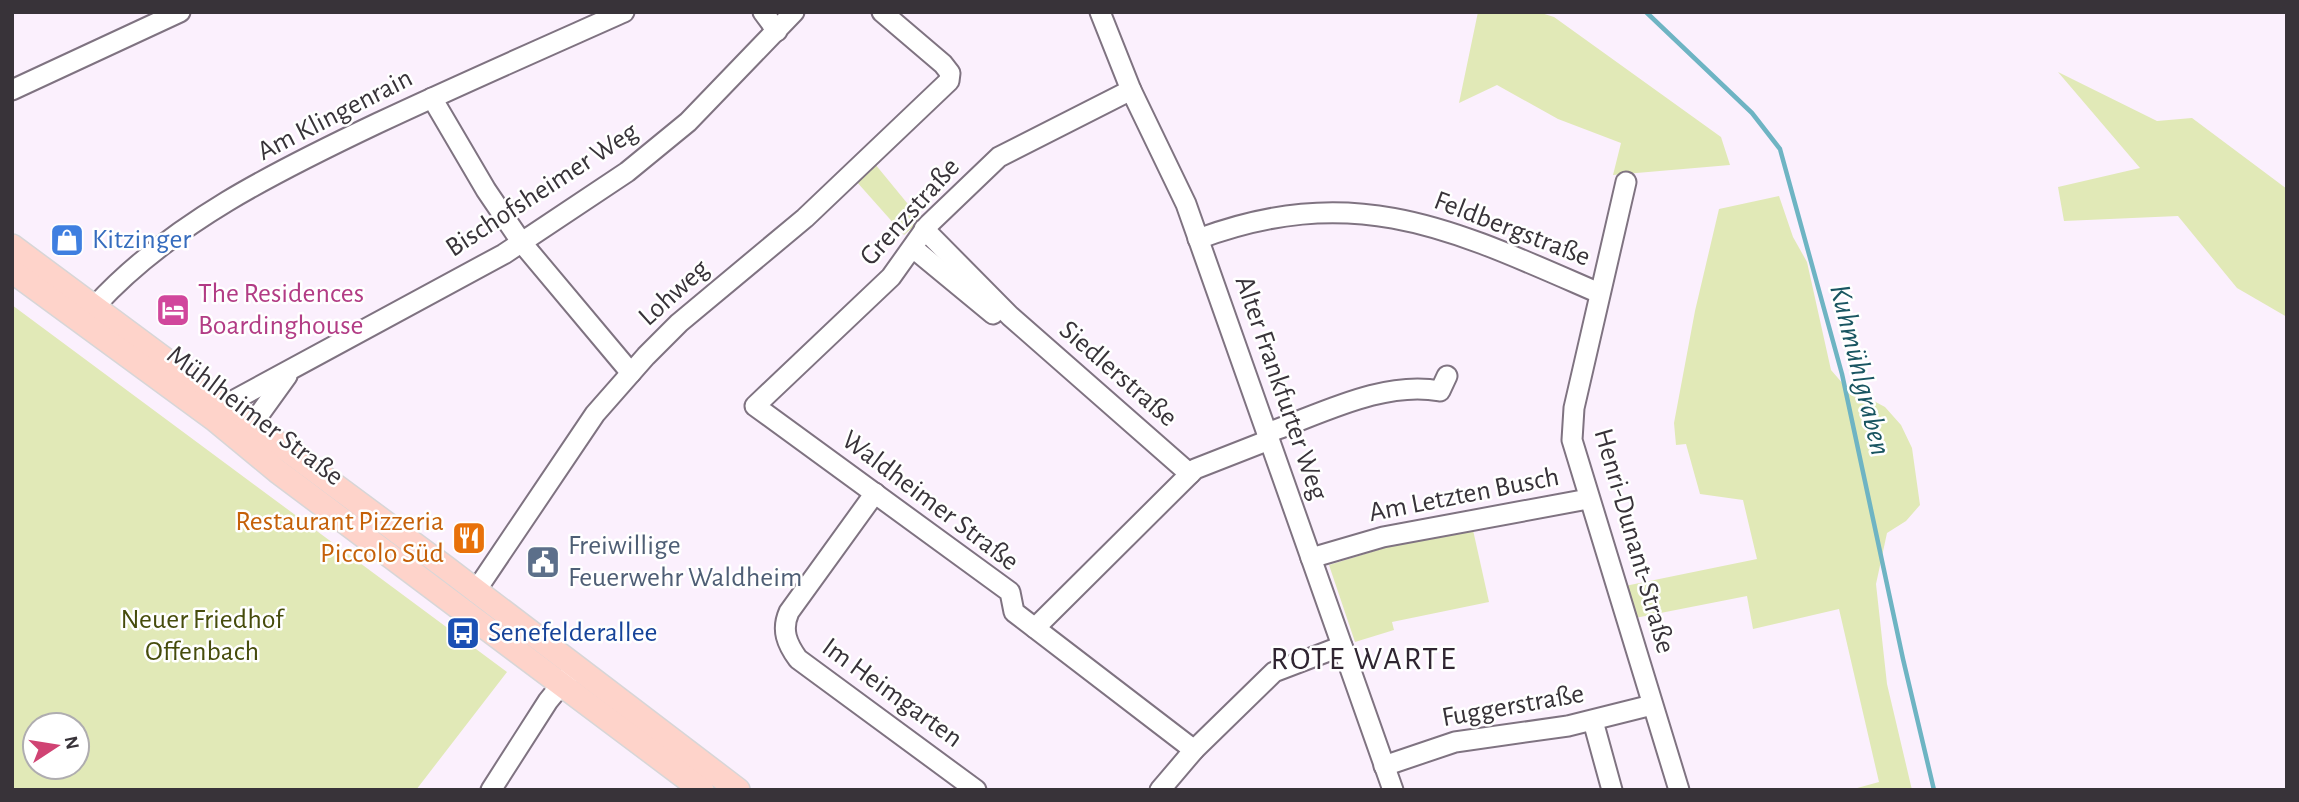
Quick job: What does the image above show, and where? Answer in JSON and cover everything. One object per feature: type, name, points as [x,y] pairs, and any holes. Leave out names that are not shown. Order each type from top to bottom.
[{"type":"main road","name":"Mühlheimer Straße","points":[[12,246],[95,306],[219,412]]},
{"type":"main road","name":"Mühlheimer Straße","points":[[12,271],[475,592],[533,649]]},
{"type":"main road","name":"Mühlheimer Straße","points":[[246,432],[263,459],[533,649]]},
{"type":"main road","points":[[533,649],[702,790]]},
{"type":"main road","points":[[568,677],[738,790]]},
{"type":"street","points":[[12,90],[180,12]]},
{"type":"street","name":"Am Klingenrain","points":[[95,306],[158,248],[199,219],[304,160],[432,98],[624,12]]},
{"type":"street","points":[[763,12],[777,31]]},
{"type":"street","name":"Bischofsheimer Weg","points":[[219,412],[522,243],[645,160],[688,122],[794,12]]},
{"type":"street","name":"Lohweg","points":[[475,592],[595,414],[631,373],[679,323],[805,218],[945,85],[950,73],[882,12]]},
{"type":"street","name":"Alter Frankfurter Weg","points":[[1100,12],[1131,90],[1183,194],[1393,790]]},
{"type":"street","name":"Grenzstraße","points":[[755,406],[891,277],[924,229],[999,157],[1131,90]]},
{"type":"street","points":[[432,98],[486,190],[522,243],[631,373]]},
{"type":"street","name":"Henri-Dunant-Straße","points":[[1626,182],[1599,293],[1572,428],[1573,446],[1679,790]]},
{"type":"street","name":"Feldbergstraße","points":[[1199,239],[1254,219],[1291,213],[1331,212],[1382,216],[1462,235],[1599,293]]},
{"type":"street","name":"Siedlerstraße","points":[[924,229],[1010,316],[1190,474]]},
{"type":"street","name":"Siedlerstraße","points":[[913,248],[988,311],[1010,316]]},
{"type":"street","name":"Bischofsheimer Weg","points":[[246,432],[289,372]]},
{"type":"street","points":[[1035,628],[1202,464],[1268,436],[1382,394],[1412,389],[1440,391],[1447,376]]},
{"type":"street","name":"Waldheimer Straße","points":[[755,406],[1010,592],[1014,612],[1194,750]]},
{"type":"street","name":"Im Heimgarten","points":[[875,493],[789,612],[785,627],[787,640],[798,659],[976,790]]},
{"type":"street","name":"Am Letzten Busch","points":[[1311,558],[1383,537],[1588,499]]},
{"type":"street","points":[[1160,790],[1194,750],[1274,672],[1342,646]]},
{"type":"street","points":[[491,790],[568,677]]},
{"type":"street","name":"Fuggerstraße","points":[[1384,766],[1467,739],[1593,721],[1652,705]]},
{"type":"street","points":[[1593,721],[1612,790]]},
{"type":"green space","points":[[1478,12],[1538,12],[1554,17],[1721,137],[1730,165],[1613,175],[1621,143],[1558,119],[1497,85],[1459,103]]},
{"type":"green space","points":[[2058,72],[2157,121],[2192,118],[2287,189],[2287,317],[2237,288],[2178,216],[2064,221],[2058,187],[2140,168]]},
{"type":"green space","points":[[875,164],[921,220],[904,235],[856,181]]},
{"type":"green space","points":[[1779,196],[1793,237],[1807,262],[1831,370],[1844,385],[1885,407],[1901,425],[1912,448],[1920,505],[1906,521],[1887,533],[1876,584],[1887,684],[1912,790],[1850,790],[1879,782],[1839,609],[1753,629],[1747,596],[1635,618],[1625,586],[1757,559],[1743,500],[1700,494],[1686,444],[1676,445],[1674,423],[1695,311],[1719,209]]},
{"type":"green space","name":"Neuer Friedhof Offenbach","points":[[12,305],[507,672],[416,790],[12,790]]},
{"type":"green space","points":[[1473,530],[1489,602],[1392,622],[1394,630],[1355,642],[1329,565],[1394,545]]},
{"type":"waterway","name":"Kuhmühlgraben","points":[[1646,12],[1752,113],[1780,149],[1842,374],[1934,790]]},
{"type":"place","name":"Kitzinger","points":[[67,240]]},
{"type":"place","name":"The Residences Boardinghouse","points":[[173,310]]},
{"type":"place","name":"Restaurant Pizzeria Piccolo Süd","points":[[469,538]]},
{"type":"place","name":"Freiwillige Feuerwehr Waldheim","points":[[543,562]]},
{"type":"place","name":"Senefelderallee","points":[[463,633]]},
{"type":"district","name":"ROTE WARTE","points":[[1364,659]]}]
